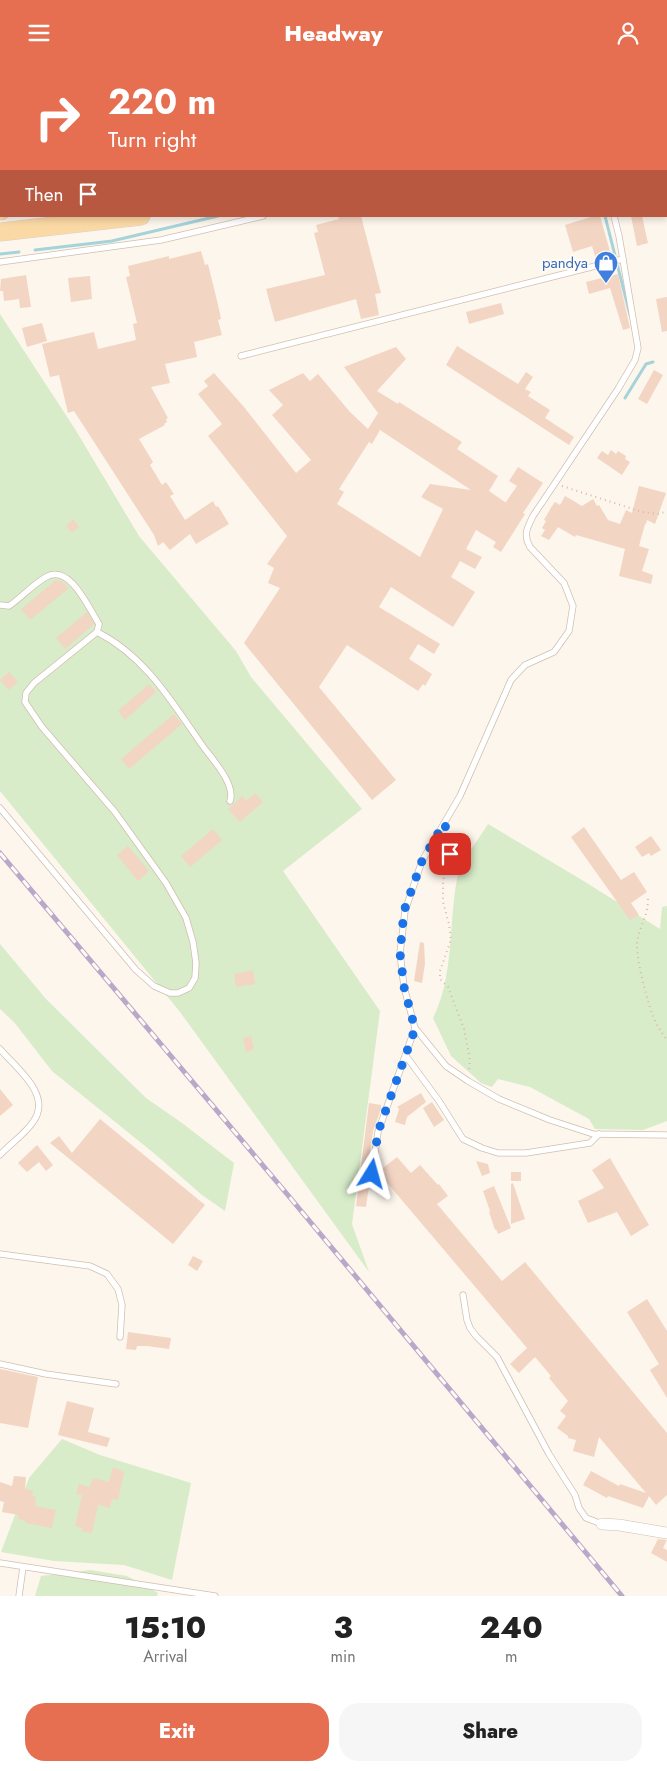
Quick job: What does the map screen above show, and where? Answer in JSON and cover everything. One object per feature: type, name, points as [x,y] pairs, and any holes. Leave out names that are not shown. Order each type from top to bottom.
[{"type":"main road","points":[[0,233],[134,217]]},
{"type":"street","points":[[602,1524],[667,1533]]},
{"type":"lane","points":[[0,262],[161,240],[253,217]]},
{"type":"lane","points":[[614,217],[638,348],[636,360],[533,516],[526,530],[526,541],[530,547],[564,583],[573,606],[569,631],[554,652],[525,665],[511,680],[460,796],[422,861],[404,911],[400,953],[404,987],[415,1029],[446,1066],[468,1081],[499,1099],[524,1110],[593,1134],[667,1135]]},
{"type":"lane","points":[[241,356],[623,259]]},
{"type":"lane","points":[[0,605],[8,606],[47,576],[55,574],[66,577],[75,584],[100,625],[96,631],[34,683],[26,693],[25,702],[42,727],[115,812],[175,896],[186,918],[193,941],[196,963],[195,978],[189,988],[178,993],[170,993],[154,986],[136,970],[0,808]]},
{"type":"lane","points":[[96,631],[124,649],[150,674],[168,695],[219,767],[229,786],[232,797],[230,801]]},
{"type":"lane","points":[[372,1174],[378,1132],[415,1029]]},
{"type":"lane","points":[[0,1049],[35,1090],[39,1107],[37,1116],[32,1124],[0,1155]]},
{"type":"lane","points":[[406,1057],[439,1101],[463,1139],[482,1148],[498,1153],[526,1153],[590,1143],[599,1134]]},
{"type":"lane","points":[[0,1255],[90,1266],[107,1274],[118,1289],[122,1305],[120,1337]]},
{"type":"lane","points":[[463,1295],[470,1327],[476,1336],[497,1357],[549,1455],[574,1495],[579,1508],[586,1518],[602,1524]]},
{"type":"lane","points":[[0,1364],[46,1374],[116,1384]]},
{"type":"lane","points":[[0,1563],[215,1596]]},
{"type":"lane","points":[[19,1596],[23,1567]]},
{"type":"path","points":[[555,484],[642,511],[659,514],[667,511]]},
{"type":"path","points":[[444,823],[452,843],[443,882],[443,902],[449,923],[451,940],[440,971],[440,979],[448,987],[452,995],[464,1029],[470,1060],[468,1081]]},
{"type":"path","points":[[648,899],[646,916],[637,942],[637,953],[651,1010],[657,1025],[667,1039]]},
{"type":"green space","points":[[0,314],[75,429],[139,536],[236,651],[251,677],[362,809],[283,871],[380,1011],[352,1224],[369,1272],[180,1012],[0,791]]},
{"type":"green space","points":[[488,824],[660,929],[662,907],[667,906],[667,1121],[643,1130],[595,1129],[589,1119],[530,1087],[498,1079],[492,1087],[481,1083],[451,1056],[433,1018],[445,984],[458,874],[467,856]]},
{"type":"green space","points":[[0,944],[46,999],[146,1098],[234,1163],[225,1211],[202,1195],[155,1154],[52,1071],[14,1022],[0,1009]]},
{"type":"green space","points":[[62,1439],[100,1455],[191,1483],[172,1580],[124,1565],[54,1561],[1,1552],[29,1478]]},
{"type":"green space","points":[[90,1570],[127,1576],[158,1593],[157,1596],[35,1596],[41,1576]]},
{"type":"building","points":[[338,217],[361,217],[381,293],[375,294],[379,315],[361,319],[356,299],[275,322],[266,289],[325,275],[314,233],[318,232],[316,225],[339,219]]},
{"type":"building","points":[[591,217],[600,217],[611,255],[596,259],[592,246],[573,252],[565,225]]},
{"type":"building","points":[[631,217],[642,217],[648,243],[637,246]]},
{"type":"building","points":[[201,251],[205,265],[208,264],[221,319],[218,320],[222,335],[194,342],[197,357],[165,364],[170,383],[151,387],[168,418],[166,419],[167,422],[165,425],[139,439],[153,462],[150,465],[162,485],[166,482],[174,494],[170,496],[185,520],[213,501],[229,524],[196,544],[190,534],[170,550],[163,542],[158,546],[154,535],[74,411],[68,413],[59,375],[50,377],[42,344],[94,332],[98,349],[136,340],[133,324],[137,323],[126,277],[130,276],[128,266],[169,256],[169,259]]},
{"type":"building","points":[[618,274],[630,328],[623,330],[610,288],[589,294],[586,282]]},
{"type":"building","points":[[26,275],[31,307],[20,308],[19,299],[4,301],[3,291],[0,291],[1,279]]},
{"type":"building","points":[[90,276],[92,299],[71,302],[68,278]]},
{"type":"building","points":[[667,297],[667,331],[662,332],[656,299]]},
{"type":"building","points":[[501,303],[504,314],[469,324],[466,312]]},
{"type":"building","points":[[42,323],[47,341],[27,347],[22,328]]},
{"type":"building","points":[[457,346],[518,384],[526,372],[533,377],[525,389],[531,392],[528,396],[550,410],[545,418],[574,437],[569,445],[446,365]]},
{"type":"building","points":[[396,347],[406,359],[377,391],[398,404],[399,402],[462,442],[457,449],[498,476],[489,491],[505,502],[517,486],[509,481],[518,467],[543,483],[501,552],[493,547],[496,542],[476,530],[466,549],[482,557],[475,569],[460,561],[451,577],[475,592],[453,627],[391,587],[379,607],[440,644],[434,654],[418,644],[409,659],[432,674],[425,686],[423,684],[418,691],[347,645],[319,687],[396,780],[372,800],[244,643],[280,588],[268,583],[274,568],[267,564],[287,536],[208,436],[222,424],[198,394],[208,386],[204,381],[214,373],[244,407],[296,473],[311,460],[272,415],[283,405],[269,390],[303,373],[310,381],[318,374],[350,412],[368,429],[378,413],[344,367]],"holes":[[[380,430],[471,490],[430,484],[421,497],[443,509],[420,557],[337,504],[344,492],[339,489],[369,442],[372,444]]]},
{"type":"building","points":[[654,370],[663,375],[647,404],[638,399]]},
{"type":"building","points":[[611,450],[616,454],[618,451],[626,456],[625,459],[630,462],[622,475],[597,458],[602,451],[608,455]]},
{"type":"building","points":[[639,486],[666,493],[655,524],[647,520],[639,546],[649,549],[642,571],[653,575],[651,584],[619,576],[625,549],[576,535],[575,537],[558,527],[549,540],[541,536],[545,530],[542,528],[546,521],[544,520],[552,506],[555,502],[560,505],[565,496],[582,506],[593,499],[608,520],[620,524],[626,510],[632,513]]},
{"type":"building","points":[[73,519],[79,527],[72,533],[66,526]]},
{"type":"building","points":[[56,580],[61,581],[69,588],[30,620],[21,609]]},
{"type":"building","points":[[87,612],[94,624],[65,649],[56,638]]},
{"type":"building","points":[[9,672],[18,682],[9,690],[0,680]]},
{"type":"building","points":[[149,684],[156,692],[125,720],[118,711]]},
{"type":"building","points":[[174,714],[182,724],[129,769],[121,759]]},
{"type":"building","points":[[255,793],[263,802],[240,822],[228,809],[242,796],[246,801]]},
{"type":"building","points":[[584,827],[621,880],[634,872],[647,892],[631,903],[639,915],[630,920],[571,837]]},
{"type":"building","points":[[213,829],[222,840],[190,867],[181,856]]},
{"type":"building","points":[[651,836],[661,850],[651,856],[649,853],[642,857],[635,847]]},
{"type":"building","points":[[128,846],[149,871],[138,881],[117,855]]},
{"type":"building","points":[[420,942],[424,943],[425,964],[422,983],[414,981]]},
{"type":"building","points":[[253,970],[255,984],[236,987],[234,974]]},
{"type":"building","points":[[251,1036],[254,1049],[246,1052],[243,1038]]},
{"type":"building","points":[[0,1089],[13,1105],[0,1116]]},
{"type":"building","points":[[421,1093],[426,1102],[407,1117],[405,1125],[395,1122],[399,1109],[397,1107]]},
{"type":"building","points":[[432,1102],[444,1120],[434,1127],[423,1108]]},
{"type":"building","points":[[369,1103],[381,1105],[381,1109],[373,1131],[367,1173],[370,1178],[366,1207],[356,1206]]},
{"type":"building","points":[[100,1119],[205,1205],[173,1244],[50,1143],[59,1136],[72,1153]]},
{"type":"building","points":[[37,1145],[53,1165],[46,1171],[39,1162],[27,1172],[18,1163]]},
{"type":"building","points":[[397,1157],[411,1173],[420,1165],[439,1184],[448,1196],[437,1204],[502,1281],[525,1262],[667,1433],[667,1495],[656,1505],[649,1496],[643,1508],[608,1496],[607,1498],[583,1485],[591,1471],[619,1486],[620,1484],[646,1493],[599,1437],[594,1457],[573,1451],[576,1440],[568,1438],[557,1428],[566,1416],[560,1411],[568,1401],[549,1378],[551,1376],[535,1357],[519,1373],[510,1364],[527,1348],[378,1172]]},
{"type":"building","points":[[610,1158],[649,1225],[631,1236],[617,1212],[588,1223],[578,1201],[604,1188],[592,1170]]},
{"type":"building","points":[[476,1161],[488,1164],[490,1173],[482,1176]]},
{"type":"building","points":[[511,1172],[521,1172],[521,1181],[511,1181]]},
{"type":"building","points":[[513,1183],[525,1219],[511,1224],[511,1184]]},
{"type":"building","points":[[494,1186],[511,1228],[498,1234],[495,1230],[483,1191]]},
{"type":"building","points":[[193,1256],[203,1261],[197,1271],[188,1265]]},
{"type":"building","points":[[647,1299],[667,1331],[667,1398],[650,1370],[659,1364],[627,1312]]},
{"type":"building","points":[[128,1332],[171,1338],[169,1349],[137,1346],[136,1350],[126,1349]]},
{"type":"building","points":[[0,1369],[38,1377],[28,1428],[0,1423]]},
{"type":"building","points":[[67,1401],[94,1408],[88,1432],[110,1438],[107,1447],[58,1435]]},
{"type":"building","points":[[113,1467],[124,1472],[118,1500],[112,1499],[110,1508],[98,1505],[92,1533],[82,1531],[82,1528],[75,1526],[82,1495],[76,1494],[79,1484],[90,1487],[93,1478],[109,1482]]},
{"type":"building","points":[[14,1476],[26,1477],[25,1489],[33,1491],[32,1496],[36,1497],[35,1506],[56,1510],[52,1528],[25,1523],[26,1521],[18,1519],[19,1515],[2,1512],[4,1502],[0,1501],[0,1482],[12,1486]]},
{"type":"building","points":[[658,1539],[667,1540],[663,1548],[667,1550],[667,1562],[651,1553]]},
{"type":"waterway","points":[[35,250],[112,241],[214,217]]},
{"type":"waterway","points":[[605,217],[630,315]]},
{"type":"waterway","points":[[0,254],[19,252]]},
{"type":"waterway","points":[[625,398],[646,364],[653,362]]},
{"type":"railway","points":[[0,853],[622,1596]]},
{"type":"place","name":"pandya","points":[[606,284]]},
{"type":"route","points":[[372,1174],[378,1132],[415,1029],[404,987],[400,953],[404,911],[422,861],[444,823],[452,843],[450,854]]}]
